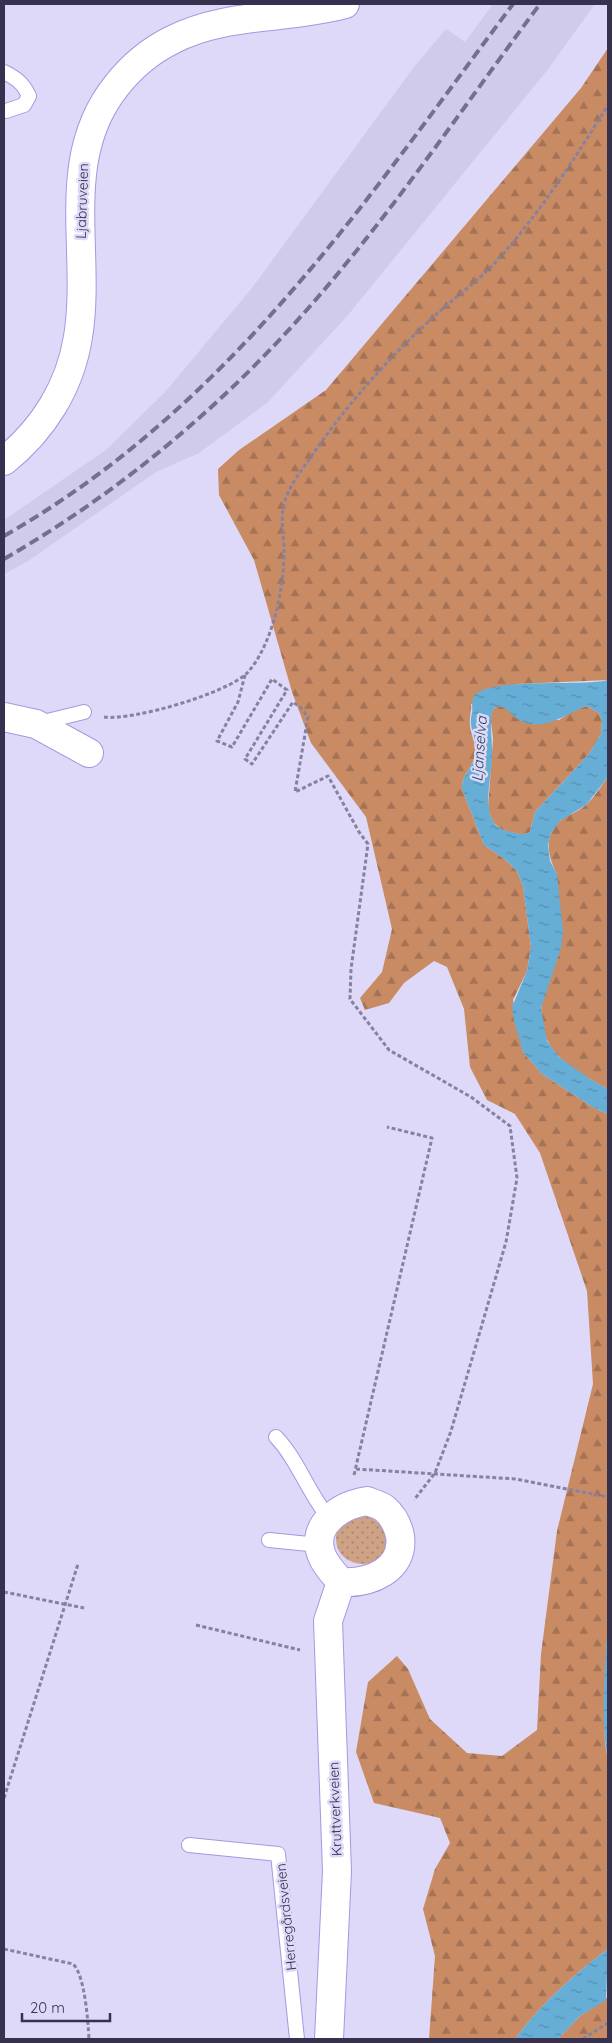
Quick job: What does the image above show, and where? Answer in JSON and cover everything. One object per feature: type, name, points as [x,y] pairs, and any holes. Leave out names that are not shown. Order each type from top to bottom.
[{"type":"street","name":"Ljabruveien","points":[[4,461],[19,449],[44,420],[57,400],[72,363],[78,339],[82,297],[81,173],[90,131],[97,113],[110,94],[138,62],[154,50],[190,32],[230,20],[345,4]]},
{"type":"street","points":[[4,717],[36,724],[89,752]]},
{"type":"street","points":[[367,1501],[384,1508],[394,1520],[401,1542],[399,1555],[392,1565],[371,1578],[356,1583],[341,1582],[322,1557],[319,1545],[324,1526],[329,1518],[352,1503],[367,1501]]},
{"type":"street","name":"Kruttverkveien","points":[[329,2039],[337,1871],[328,1621],[341,1582]]},
{"type":"lane","points":[[4,72],[18,80],[25,87],[29,96],[24,105],[6,111]]},
{"type":"lane","points":[[36,724],[84,712]]},
{"type":"lane","points":[[276,1437],[283,1444],[310,1493],[329,1518]]},
{"type":"lane","points":[[269,1540],[319,1545]]},
{"type":"lane","name":"Herregårdsveien","points":[[189,1845],[278,1854],[292,1967],[297,2039]]},
{"type":"path","points":[[394,1520],[420,1494],[435,1473],[452,1431],[506,1242],[517,1178],[510,1126],[471,1097],[389,1050],[350,999],[351,969],[368,844],[359,832],[328,776],[295,792],[308,717],[293,702],[252,764],[245,759],[287,690],[272,679],[232,747],[217,741],[238,702],[245,675],[262,650],[272,628],[284,550],[282,518],[287,495],[298,476],[334,424],[389,360],[427,322],[493,265],[524,228],[608,105]]},
{"type":"path","points":[[84,712],[113,718],[139,715],[219,689],[245,675]]},
{"type":"path","points":[[352,1503],[351,1488],[432,1138],[387,1127]]},
{"type":"path","points":[[356,1469],[516,1479],[608,1497]]},
{"type":"path","points":[[4,1798],[78,1564]]},
{"type":"path","points":[[4,1592],[84,1608]]},
{"type":"path","points":[[196,1625],[309,1652]]},
{"type":"path","points":[[4,1949],[73,1964],[78,1969],[84,1996],[89,2039]]},
{"type":"path","points":[[583,2039],[608,2023]]},
{"type":"shaded area","points":[[493,4],[595,4],[549,68],[348,315],[267,403],[199,453],[156,472],[28,561],[4,574],[4,520],[106,450],[166,391],[252,288],[414,67],[446,29],[465,42]]},
{"type":"shaded area","points":[[365,1514],[382,1525],[387,1542],[383,1555],[374,1562],[362,1564],[350,1561],[341,1554],[336,1541],[339,1524]]},
{"type":"green space","points":[[608,48],[608,680],[518,684],[471,704],[470,724],[475,754],[463,781],[462,789],[484,845],[506,860],[517,871],[523,886],[531,947],[527,971],[513,1000],[523,1052],[542,1074],[594,1108],[608,1114],[608,1615],[604,1715],[608,1761],[608,1949],[558,1991],[535,2014],[515,2039],[429,2039],[435,1956],[423,1909],[435,1869],[450,1843],[440,1818],[374,1803],[356,1752],[368,1682],[397,1656],[408,1669],[430,1719],[467,1753],[502,1756],[537,1730],[541,1654],[557,1531],[593,1384],[587,1291],[540,1153],[515,1114],[487,1100],[470,1067],[464,1009],[447,967],[434,961],[404,983],[389,1003],[365,1010],[360,998],[382,972],[392,929],[366,817],[311,743],[292,692],[254,560],[219,495],[218,469],[239,450],[326,390],[581,88]]},
{"type":"green space","points":[[501,706],[510,710],[515,717],[559,720],[572,711],[587,706],[599,713],[602,721],[601,734],[589,754],[535,812],[530,832],[523,835],[502,830],[493,822],[488,809],[493,739],[490,714],[494,708]]},
{"type":"green space","points":[[608,777],[608,1089],[578,1072],[555,1052],[547,1040],[542,1026],[541,1010],[557,874],[551,861],[549,840],[551,833],[560,821],[587,804]]},
{"type":"green space","points":[[608,1997],[608,2039],[558,2039],[580,2016]]},
{"type":"water","name":"Ljanselva","points":[[608,680],[608,777],[586,805],[561,820],[551,833],[548,845],[550,861],[557,874],[563,931],[561,948],[541,1008],[547,1041],[559,1057],[608,1089],[608,1114],[594,1108],[542,1074],[523,1052],[512,1007],[527,971],[531,947],[523,886],[517,871],[506,860],[484,845],[462,789],[462,784],[474,760],[476,750],[471,723],[472,702],[473,698],[481,691],[514,684]],"holes":[[[587,706],[599,713],[602,721],[601,734],[589,754],[535,812],[530,832],[524,834],[514,833],[498,827],[492,820],[489,810],[488,800],[492,752],[491,718],[494,708],[503,707],[525,723],[543,724]]]},
{"type":"water","points":[[608,1615],[608,1761],[605,1743],[604,1707]]},
{"type":"water","points":[[608,1949],[606,2000],[580,2016],[558,2039],[515,2039],[535,2014],[558,1991]]},
{"type":"railway","points":[[4,536],[84,485],[157,427],[224,364],[286,297],[345,227],[402,154],[513,4]]},
{"type":"railway","points":[[4,559],[80,511],[152,458],[220,399],[284,335],[319,296],[385,215],[540,4]]}]
